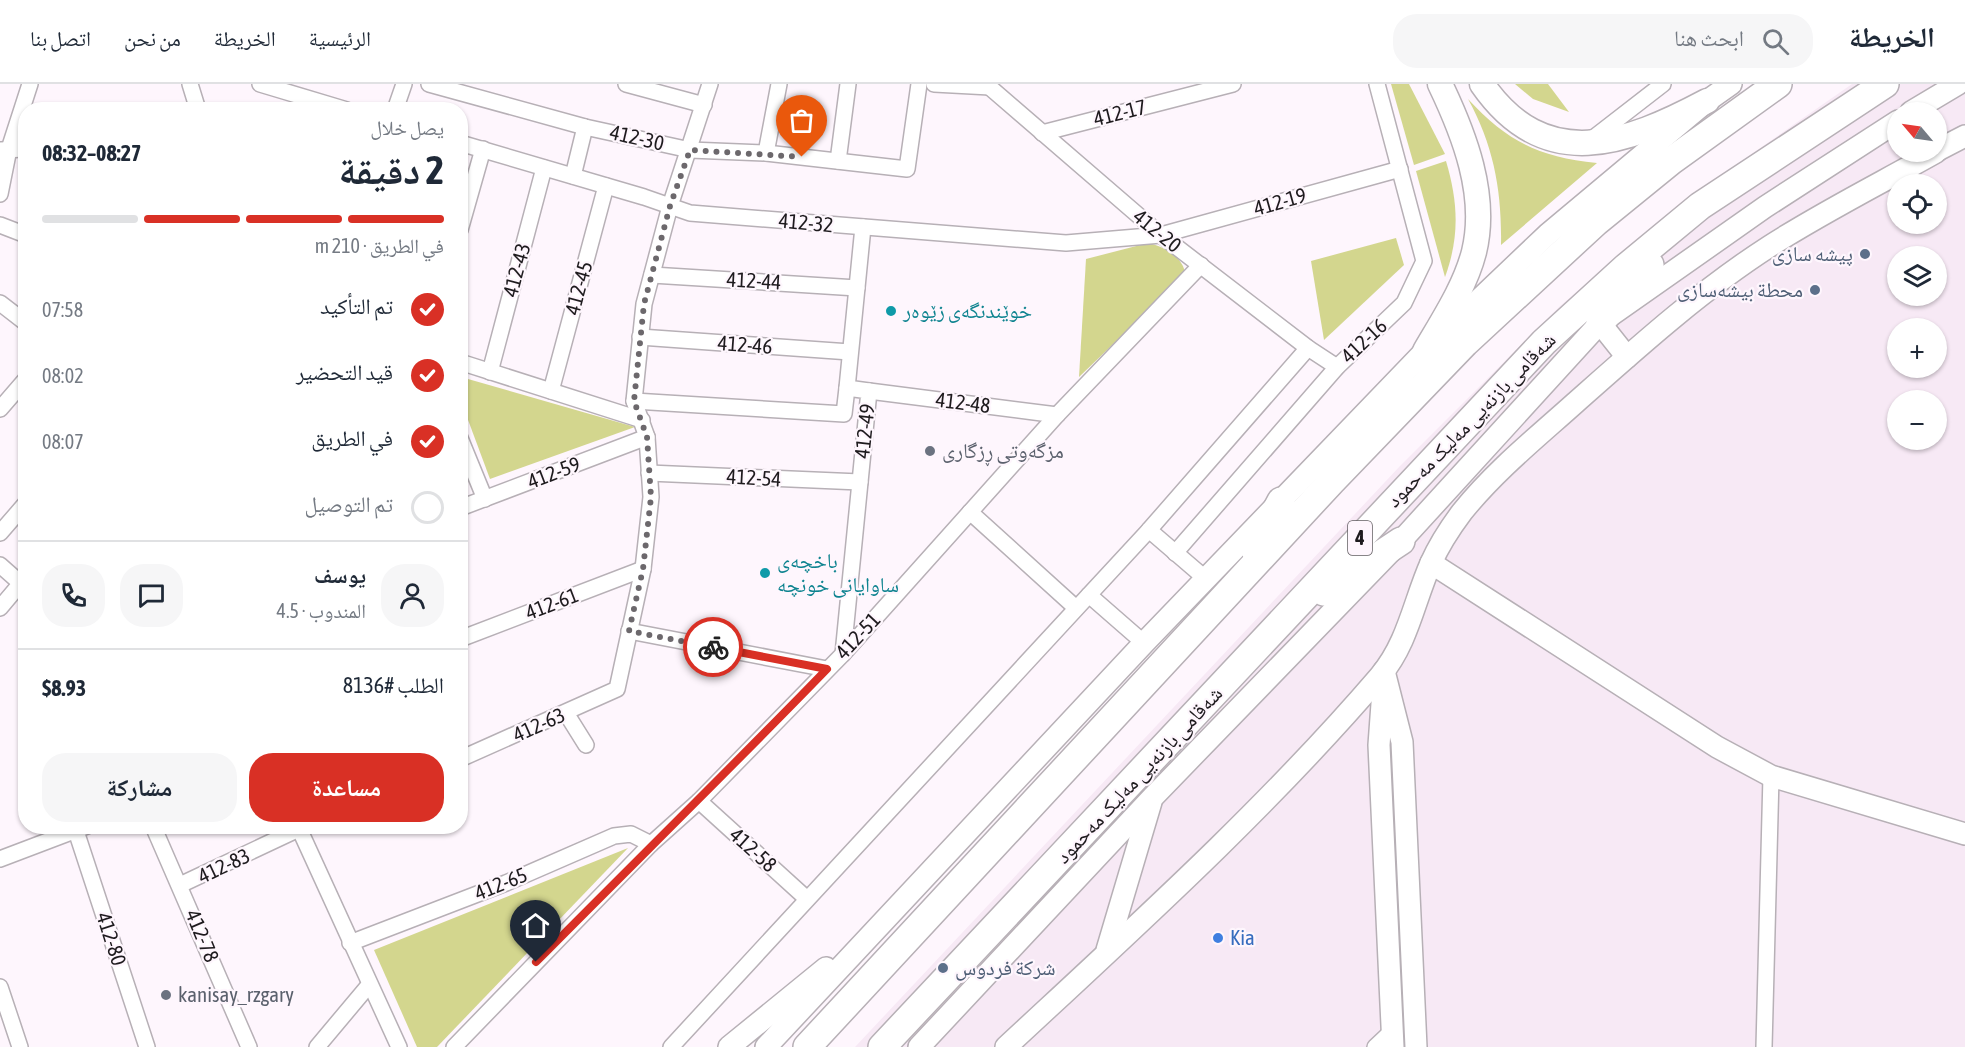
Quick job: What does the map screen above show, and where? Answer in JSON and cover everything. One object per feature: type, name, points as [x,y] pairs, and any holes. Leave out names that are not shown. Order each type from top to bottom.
[{"type":"highway","points":[[807,1047],[1376,434],[1539,272],[1656,174],[1778,84]]},
{"type":"highway","name":"شەقامی بازنەیی مەلیک مەحمود","points":[[882,1047],[1544,342],[1618,274],[1700,206],[1886,84]]},
{"type":"highway","points":[[1600,323],[1700,206]]},
{"type":"highway","points":[[1238,583],[1281,501]]},
{"type":"highway","points":[[1290,614],[1401,541]]},
{"type":"main road","points":[[1425,351],[1464,278],[1474,252],[1477,225],[1470,158],[1458,120],[1440,84]]},
{"type":"main road","points":[[1482,84],[1519,123],[1538,134],[1584,145],[1644,131],[1707,101]]},
{"type":"main road","points":[[766,1047],[1144,643],[1425,351],[1548,234],[1707,101],[1731,84]]},
{"type":"main road","points":[[1930,102],[1958,84]]},
{"type":"main road","points":[[919,1047],[1153,797],[1401,541],[1600,323],[1765,207],[1887,128]]},
{"type":"main road","points":[[1947,144],[1965,136]]},
{"type":"main road","points":[[1006,1047],[1234,831],[1354,706],[1384,671],[1407,630],[1431,563],[1461,513],[1484,487],[1627,357],[1770,246],[1914,162]]},
{"type":"main road","points":[[1600,323],[1627,357]]},
{"type":"main road","points":[[1431,563],[1717,747],[1771,776],[1965,834]]},
{"type":"main road","points":[[1384,671],[1402,742],[1416,1047]]},
{"type":"main road","points":[[1384,671],[1379,745],[1392,1039]]},
{"type":"main road","points":[[1379,745],[1402,742]]},
{"type":"main road","points":[[1106,954],[1153,797]]},
{"type":"main road","points":[[729,1047],[780,1003],[867,938]]},
{"type":"street","points":[[23,102],[30,84]]},
{"type":"street","points":[[190,84],[196,102]]},
{"type":"street","points":[[260,84],[296,102]]},
{"type":"street","points":[[398,102],[404,84]]},
{"type":"street","name":"412-30","points":[[429,84],[585,127],[690,150],[766,153],[907,169],[919,84]]},
{"type":"street","points":[[626,84],[704,105]]},
{"type":"street","points":[[710,84],[670,206],[644,304],[634,401],[647,437],[651,497],[643,569],[629,631],[827,669]]},
{"type":"street","points":[[766,153],[779,84]]},
{"type":"street","points":[[838,161],[848,84]]},
{"type":"street","points":[[934,84],[988,86]]},
{"type":"street","name":"412-17","points":[[1042,133],[1233,84]]},
{"type":"street","name":"412-16","points":[[1175,553],[1337,366],[1404,303],[1424,261],[1377,84]]},
{"type":"street","points":[[1584,145],[1663,84]]},
{"type":"street","name":"412-20","points":[[988,86],[1161,235],[1308,348],[1337,366]]},
{"type":"street","points":[[0,194],[5,150],[18,116]]},
{"type":"street","points":[[573,176],[585,127]]},
{"type":"street","name":"412-32","points":[[468,145],[690,213],[1066,243],[1161,235]]},
{"type":"street","points":[[468,202],[483,149]]},
{"type":"street","name":"412-43","points":[[490,372],[544,168]]},
{"type":"street","name":"412-19","points":[[1161,235],[1400,169]]},
{"type":"street","name":"412-45","points":[[551,391],[606,186]]},
{"type":"street","points":[[0,225],[18,234]]},
{"type":"street","name":"412-49","points":[[843,654],[869,391],[847,388],[863,227]]},
{"type":"street","name":"412-51","points":[[454,1047],[651,844],[699,801],[843,654],[1057,415],[1201,265]]},
{"type":"street","name":"412-44","points":[[652,275],[857,288]]},
{"type":"street","points":[[0,303],[18,317]]},
{"type":"street","name":"412-46","points":[[640,337],[850,352]]},
{"type":"street","points":[[671,1047],[1149,530],[1308,348]]},
{"type":"street","points":[[468,365],[642,420]]},
{"type":"street","points":[[0,409],[18,388]]},
{"type":"street","points":[[844,414],[847,388]]},
{"type":"street","name":"412-48","points":[[869,391],[1057,415]]},
{"type":"street","points":[[634,401],[866,416]]},
{"type":"street","name":"412-59","points":[[468,505],[647,437]]},
{"type":"street","points":[[468,458],[485,499]]},
{"type":"street","name":"412-54","points":[[649,473],[860,482]]},
{"type":"street","points":[[0,533],[18,512]]},
{"type":"street","points":[[970,512],[1076,608]]},
{"type":"street","points":[[1149,530],[1206,579]]},
{"type":"street","points":[[0,565],[18,581]]},
{"type":"street","name":"412-61","points":[[468,636],[643,569]]},
{"type":"street","points":[[0,608],[18,591]]},
{"type":"street","points":[[1089,595],[1144,643]]},
{"type":"street","name":"412-63","points":[[468,756],[617,689],[629,631]]},
{"type":"street","points":[[566,713],[586,745]]},
{"type":"street","points":[[1764,1047],[1771,776]]},
{"type":"street","name":"412-58","points":[[699,801],[807,899]]},
{"type":"street","points":[[0,859],[68,834]]},
{"type":"street","name":"412-80","points":[[83,834],[147,1047]]},
{"type":"street","name":"412-78","points":[[157,834],[249,1047]]},
{"type":"street","name":"412-83","points":[[180,885],[286,834]]},
{"type":"street","points":[[304,834],[350,943],[399,1047]]},
{"type":"street","name":"412-65","points":[[350,943],[506,883],[614,836],[631,834],[651,844]]},
{"type":"street","points":[[317,1047],[369,985]]},
{"type":"street","points":[[0,987],[20,1047]]},
{"type":"street","points":[[1376,1047],[1392,1039]]},
{"type":"shaded area","points":[[1852,84],[1965,84],[1965,1047],[855,1047],[1400,466],[1559,307],[1645,233],[1730,169]]},
{"type":"green space","points":[[1391,84],[1409,84],[1445,154],[1414,165]]},
{"type":"green space","points":[[1515,84],[1548,84],[1569,112],[1533,99]]},
{"type":"green space","points":[[1468,99],[1497,126],[1526,145],[1558,157],[1597,163],[1501,245],[1500,206],[1495,170],[1484,134]]},
{"type":"green space","points":[[1446,161],[1453,191],[1456,219],[1453,247],[1445,277],[1416,171]]},
{"type":"green space","points":[[1396,238],[1404,265],[1324,340],[1311,261]]},
{"type":"green space","points":[[1148,243],[1160,247],[1177,258],[1185,275],[1079,377],[1086,259]]},
{"type":"green space","points":[[468,379],[635,427],[490,479],[468,420]]},
{"type":"green space","points":[[628,848],[437,1047],[417,1047],[374,950]]},
{"type":"way so far","points":[[713,647],[629,631],[643,569],[651,497],[647,437],[634,401],[644,304],[670,206],[690,150],[802,157]]},
{"type":"place","name":"پیشه سازی","points":[[1865,254]]},
{"type":"place","name":"محطة بیشەسازی","points":[[1815,290]]},
{"type":"place","name":"خوێندنگەی زێوەر","points":[[891,311]]},
{"type":"place","name":"مزگەوتی ڕزگاری","points":[[930,451]]},
{"type":"place","name":"باخچەی ساوایانی خونچە","points":[[765,573]]},
{"type":"place","name":"Kia","points":[[1218,938]]},
{"type":"place","name":"شركة فردوس","points":[[943,968]]},
{"type":"place","name":"kanisay_rzgary","points":[[166,995]]},
{"type":"route","points":[[536,962],[651,844],[699,801],[827,669],[713,647]]}]
